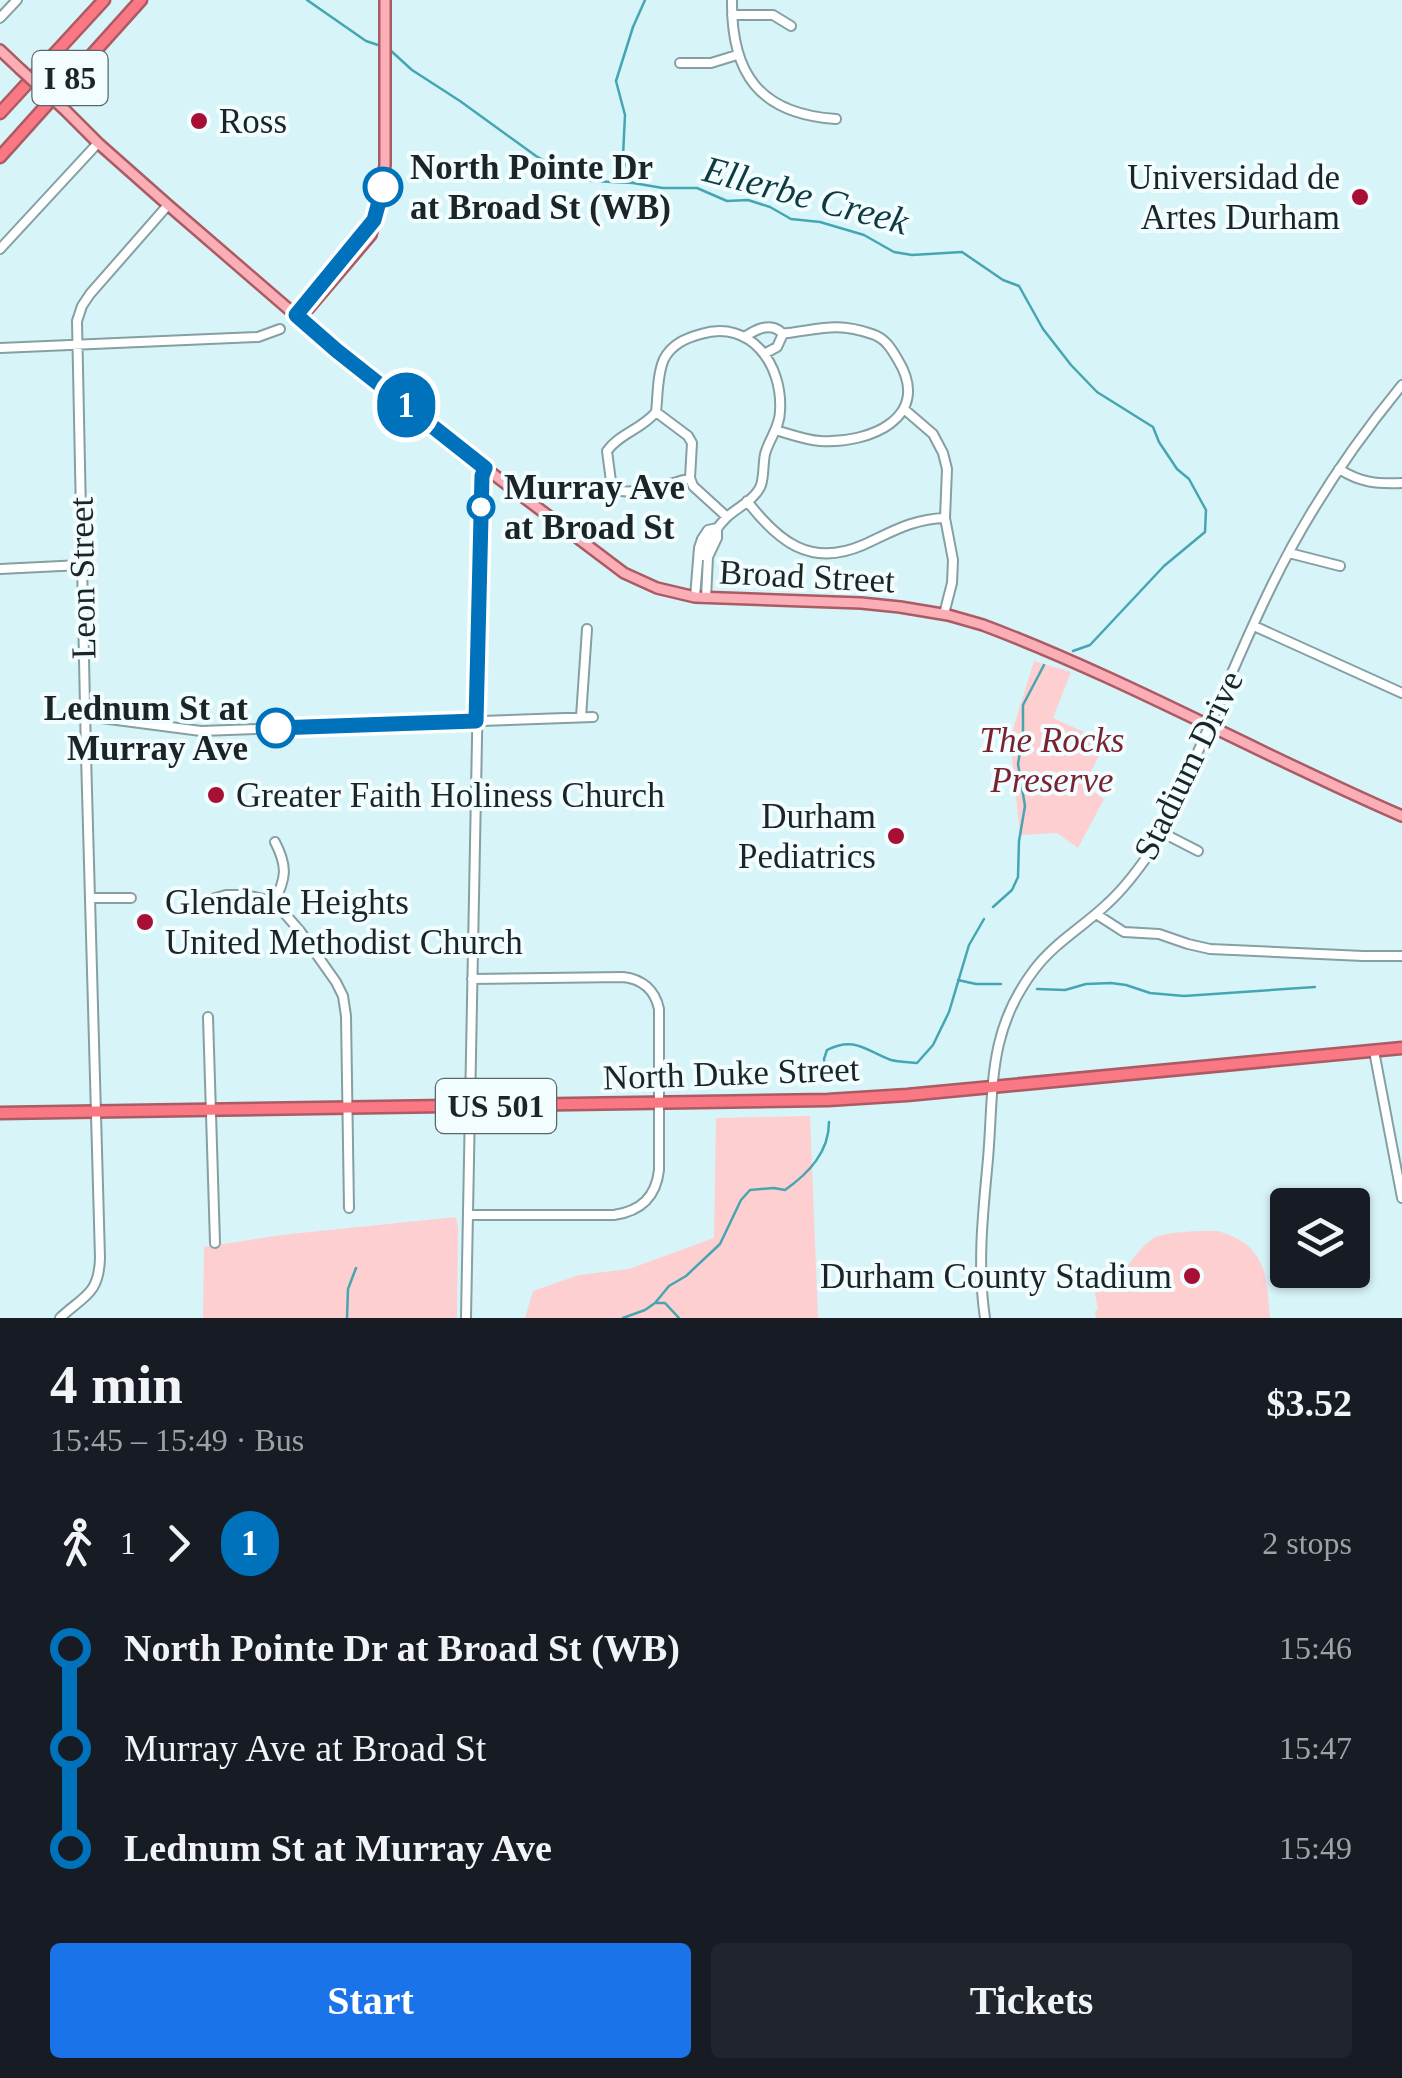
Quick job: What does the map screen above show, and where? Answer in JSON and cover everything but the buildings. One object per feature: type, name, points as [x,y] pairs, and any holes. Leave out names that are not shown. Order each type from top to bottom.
[{"type":"highway","name":"I 85","points":[[0,113],[104,0]]},
{"type":"highway","name":"I 85","points":[[0,156],[141,0]]},
{"type":"highway","name":"North Duke Street","points":[[0,1113],[828,1100],[1402,1048]]},
{"type":"main road","points":[[296,315],[374,220],[385,174],[386,0]]},
{"type":"main road","name":"Broad Street","points":[[0,50],[168,206],[336,350],[624,572],[657,588],[700,598],[861,603],[944,614],[983,625],[1210,725],[1402,816]]},
{"type":"street","points":[[0,18],[17,0]]},
{"type":"street","points":[[732,0],[732,33],[738,55],[754,83],[775,102],[806,116],[836,119]]},
{"type":"street","points":[[732,15],[773,15],[791,26]]},
{"type":"street","points":[[680,63],[711,63],[738,55]]},
{"type":"street","points":[[0,249],[98,143]]},
{"type":"street","name":"Leon Street","points":[[60,1318],[98,1282],[100,1258],[81,565],[79,314],[90,294],[168,206]]},
{"type":"street","points":[[746,336],[761,328],[770,327],[783,334],[832,326],[871,334],[891,348],[907,376],[909,394],[904,409],[888,426],[840,441],[810,440],[775,430]]},
{"type":"street","points":[[0,348],[258,337],[280,329]]},
{"type":"street","points":[[690,478],[620,492],[612,489],[606,451],[656,412],[660,372],[671,348],[712,331],[746,336],[764,354],[774,374],[780,414],[764,457],[761,485],[717,528],[708,530],[700,598]]},
{"type":"street","points":[[764,354],[777,347],[783,334]]},
{"type":"street","name":"Stadium Drive","points":[[985,1318],[980,1250],[991,1087],[1003,1028],[1024,983],[1058,944],[1134,876],[1161,832],[1289,553],[1338,469],[1402,384]]},
{"type":"street","points":[[904,409],[933,434],[943,453],[948,476],[945,518],[953,554],[952,583],[944,614]]},
{"type":"street","points":[[656,412],[692,443],[690,478],[696,491],[727,517]]},
{"type":"street","points":[[466,1318],[476,721],[485,468]]},
{"type":"street","points":[[1338,469],[1369,484],[1402,483]]},
{"type":"street","points":[[747,501],[786,542],[822,553],[854,548],[915,521],[945,518]]},
{"type":"street","points":[[704,556],[716,538],[717,528]]},
{"type":"street","points":[[1289,553],[1340,566]]},
{"type":"street","points":[[0,569],[81,565]]},
{"type":"street","points":[[1254,626],[1402,693]]},
{"type":"street","points":[[581,717],[588,630]]},
{"type":"street","points":[[86,716],[202,731],[594,717]]},
{"type":"street","points":[[1161,832],[1198,850]]},
{"type":"street","points":[[274,903],[284,884],[285,868],[275,842]]},
{"type":"street","points":[[212,899],[236,894],[274,903],[300,932],[343,996],[349,1208]]},
{"type":"street","points":[[90,898],[131,898]]},
{"type":"street","points":[[1096,914],[1124,932],[1159,934],[1210,949],[1402,956]]},
{"type":"street","points":[[468,1215],[614,1214],[641,1206],[658,1182],[659,1010],[644,984],[623,977],[472,979]]},
{"type":"street","points":[[208,1016],[215,1243]]},
{"type":"street","points":[[1374,1051],[1402,1198]]},
{"type":"green space","name":"The Rocks Preserve","points":[[1034,661],[1071,672],[1053,718],[1106,742],[1084,785],[1104,799],[1078,848],[1057,833],[1020,835],[1010,739]]},
{"type":"green space","points":[[810,1116],[818,1318],[525,1318],[533,1291],[579,1275],[629,1269],[714,1238],[716,1118]]},
{"type":"green space","points":[[456,1217],[457,1318],[203,1318],[204,1247]]},
{"type":"green space","name":"Durham County Stadium","points":[[1218,1231],[1246,1245],[1261,1263],[1270,1318],[1096,1318],[1094,1287],[1113,1280],[1154,1238]]},
{"type":"waterway","name":"Ellerbe Creek","points":[[307,0],[366,41],[381,46]]},
{"type":"waterway","points":[[632,181],[623,156],[625,115],[616,81],[645,0]]},
{"type":"waterway","name":"Ellerbe Creek","points":[[389,49],[412,70],[565,172],[592,181],[697,188],[727,201],[748,200],[791,219],[820,222],[864,235],[894,252],[962,252],[1003,280],[1019,286],[1043,329],[1071,365],[1097,392],[1153,427],[1159,442],[1177,469],[1189,479],[1206,510],[1205,532],[1164,566],[1090,645],[1073,651]]},
{"type":"waterway","name":"Ellerbe Creek","points":[[993,907],[1012,890],[1018,877],[1025,806],[1018,764],[1023,705],[1044,665]]},
{"type":"waterway","name":"Ellerbe Creek","points":[[827,1081],[827,1050],[845,1044],[891,1060],[917,1063],[933,1045],[949,1012],[969,945],[984,919]]},
{"type":"waterway","points":[[958,980],[1001,984]]},
{"type":"waterway","points":[[1037,989],[1065,990],[1111,983],[1150,993],[1184,996],[1315,987]]},
{"type":"waterway","name":"Ellerbe Creek","points":[[623,1318],[655,1303],[669,1286],[686,1276],[720,1244],[741,1200],[750,1190],[785,1190],[802,1176],[826,1143],[829,1122]]},
{"type":"waterway","points":[[347,1318],[348,1289],[356,1268]]},
{"type":"waterway","points":[[657,1303],[665,1303],[679,1318]]},
{"type":"bus line","name":"1","points":[[276,728],[476,721],[485,468],[296,315],[374,220],[383,187]]},
{"type":"place","name":"Ross","points":[[199,121]]},
{"type":"place","name":"North Pointe Dr at Broad St (WB)","points":[[383,187]]},
{"type":"place","name":"Universidad de Artes Durham","points":[[1360,197]]},
{"type":"place","name":"Murray Ave at Broad St","points":[[481,507]]},
{"type":"place","name":"Lednum St at Murray Ave","points":[[276,728]]},
{"type":"place","name":"Greater Faith Holiness Church","points":[[216,795]]},
{"type":"place","name":"Durham Pediatrics","points":[[896,836]]},
{"type":"place","name":"Glendale Heights United Methodist Church","points":[[145,922]]},
{"type":"place","name":"Durham County Stadium","points":[[1192,1276]]}]
